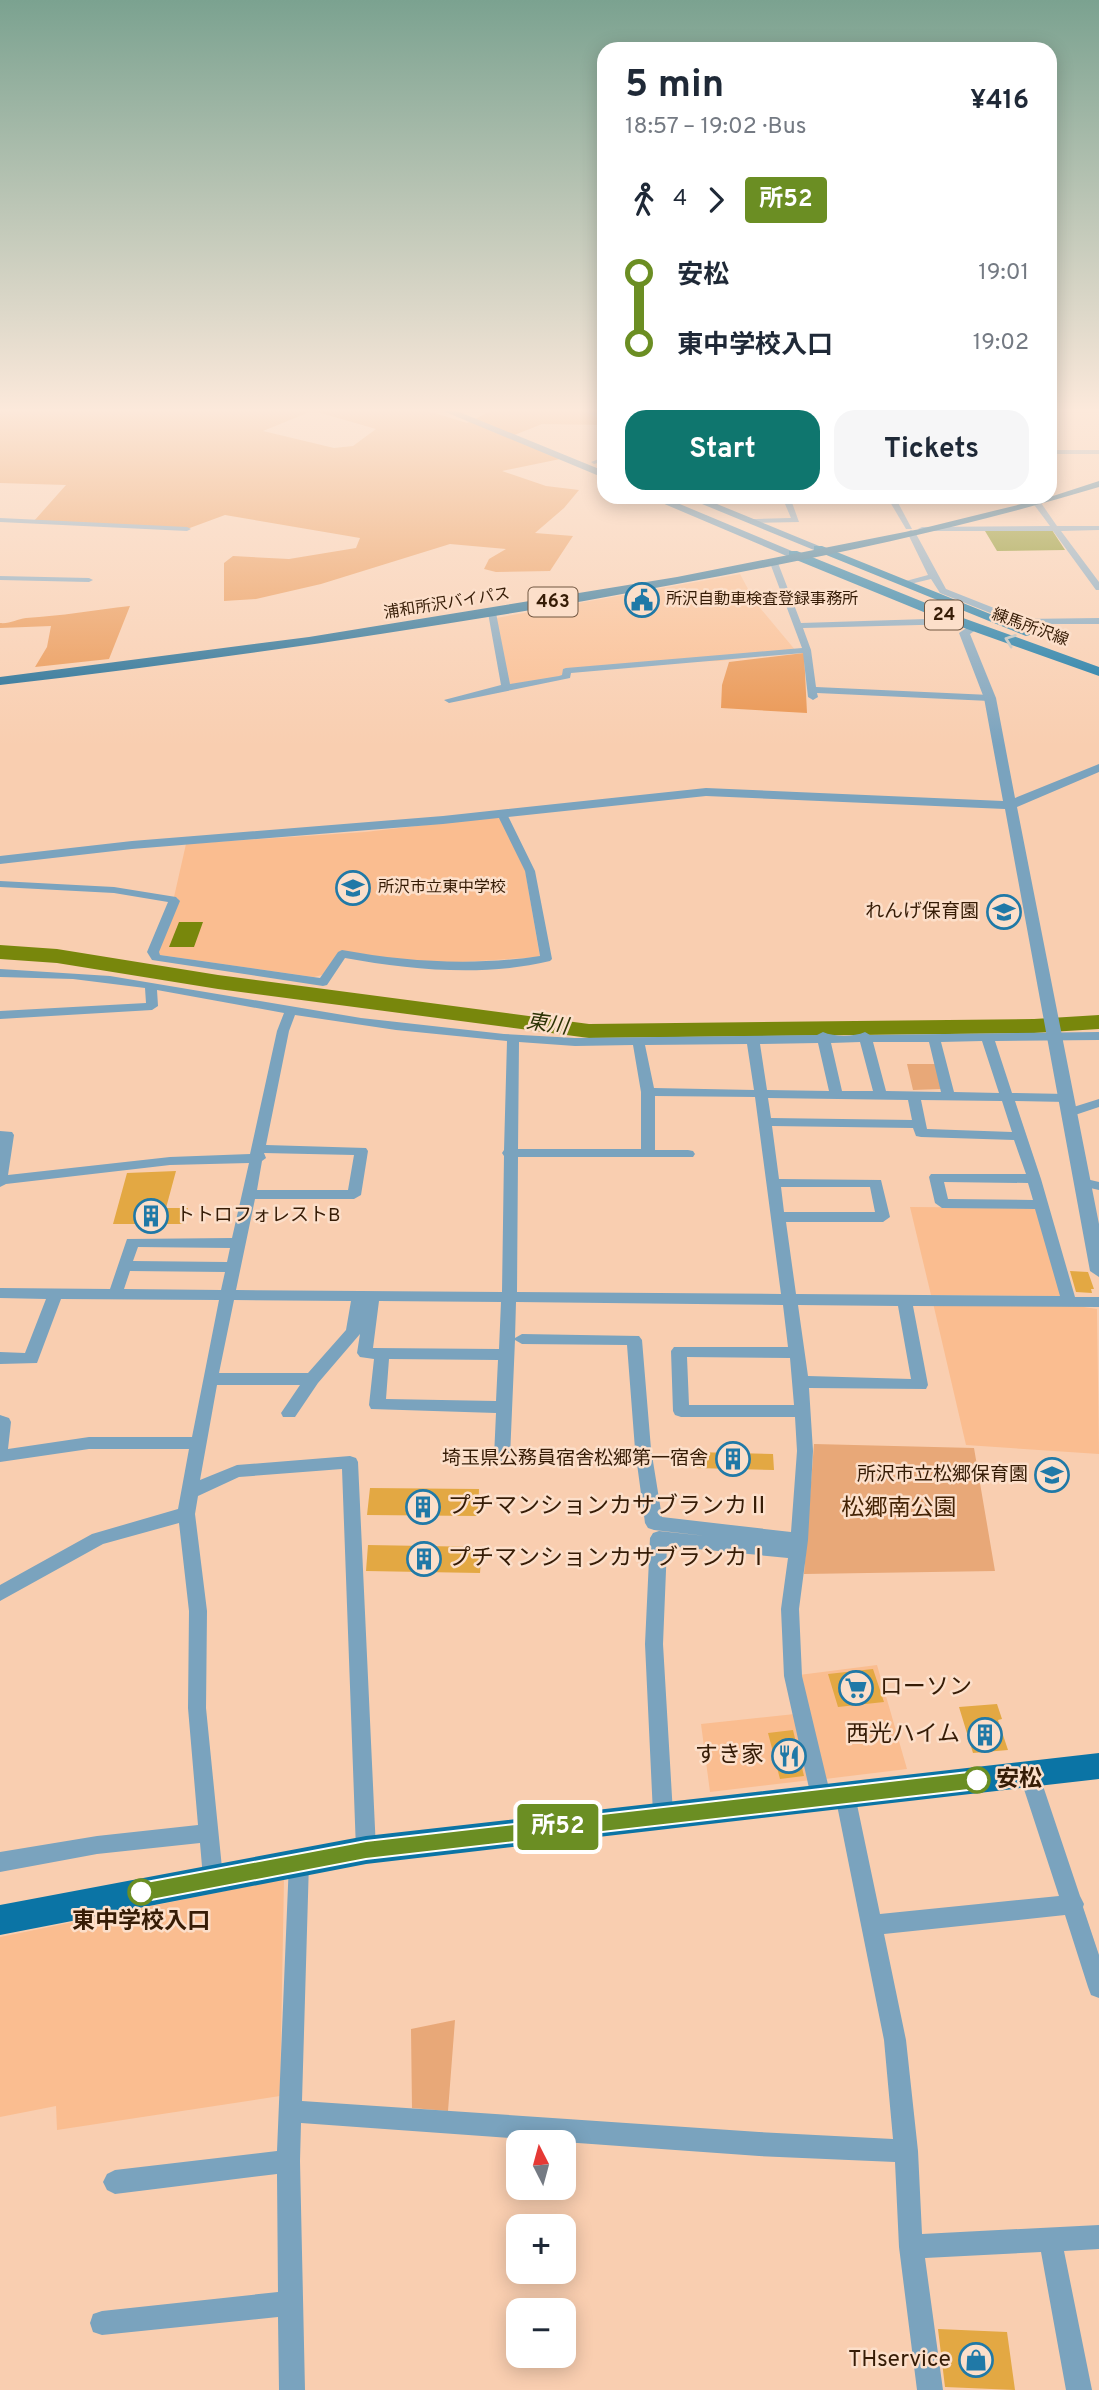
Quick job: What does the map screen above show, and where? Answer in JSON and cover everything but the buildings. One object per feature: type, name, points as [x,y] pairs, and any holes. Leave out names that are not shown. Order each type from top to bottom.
[{"type":"highway","name":"浦和所沢バイパス","points":[[0,675],[215,651],[359,630],[798,555],[939,523]]},
{"type":"highway","name":"浦和所沢バイパス","points":[[0,681],[217,656],[492,613],[774,563],[798,555]]},
{"type":"main road","points":[[717,523],[798,555]]},
{"type":"main road","points":[[759,523],[823,550]]},
{"type":"main road","name":"練馬所沢線","points":[[823,550],[909,583],[1099,664]]},
{"type":"main road","name":"練馬所沢線","points":[[798,555],[958,621],[1099,672]]},
{"type":"main road","points":[[0,1920],[366,1850],[1099,1766]]},
{"type":"street","points":[[53,523],[187,529]]},
{"type":"street","points":[[909,523],[933,576],[943,591],[1021,622],[1099,621]]},
{"type":"street","points":[[1051,523],[1099,588]]},
{"type":"street","points":[[914,529],[1099,528]]},
{"type":"street","points":[[774,563],[807,650],[813,694],[990,698]]},
{"type":"street","points":[[909,583],[933,576]]},
{"type":"street","points":[[0,578],[89,580]]},
{"type":"street","points":[[492,613],[506,687]]},
{"type":"street","points":[[798,626],[958,621]]},
{"type":"street","points":[[975,627],[964,633],[990,698],[1068,1105],[1091,1184],[1099,1270]]},
{"type":"street","points":[[449,699],[561,678],[567,676],[566,671],[655,662],[719,661],[807,650]]},
{"type":"street","points":[[0,860],[108,847],[502,814],[730,791],[1010,805],[1099,768]]},
{"type":"street","points":[[0,884],[114,890],[172,899],[174,901],[153,952],[156,958],[323,982],[342,954],[430,967],[546,959],[530,871],[502,814]]},
{"type":"street","points":[[0,973],[60,974],[292,1010],[513,1038],[638,1041],[823,1036],[1099,1035]]},
{"type":"street","points":[[0,1015],[152,1006],[151,986]]},
{"type":"street","points":[[213,1878],[197,1708],[198,1611],[186,1514],[210,1379],[251,1194],[283,1031],[292,1010]]},
{"type":"street","points":[[823,1036],[836,1093]]},
{"type":"street","points":[[865,1036],[880,1094]]},
{"type":"street","points":[[934,1037],[948,1095]]},
{"type":"street","points":[[987,1037],[1034,1179],[1068,1300]]},
{"type":"street","points":[[502,1457],[509,1296],[509,1153],[513,1038]]},
{"type":"street","points":[[753,1039],[790,1298],[803,1412],[805,1451],[790,1609],[793,1676],[873,1925],[895,2040],[906,2151],[911,2247],[930,2390]]},
{"type":"street","points":[[638,1041],[648,1092],[648,1154]]},
{"type":"street","points":[[648,1092],[948,1095],[1007,1097],[1068,1105],[1099,1103]]},
{"type":"street","points":[[914,1095],[921,1133],[1020,1136]]},
{"type":"street","points":[[766,1122],[920,1124]]},
{"type":"street","points":[[0,1135],[7,1135],[1,1182],[170,1161],[259,1154],[361,1151],[354,1195],[251,1194]]},
{"type":"street","points":[[509,1153],[688,1154]]},
{"type":"street","points":[[1034,1179],[936,1177],[942,1203],[1041,1205]]},
{"type":"street","points":[[774,1183],[876,1184],[883,1217],[778,1217]]},
{"type":"street","points":[[116,1293],[132,1242],[240,1242]]},
{"type":"street","points":[[125,1266],[235,1267]]},
{"type":"street","points":[[0,1293],[1099,1302]]},
{"type":"street","points":[[0,1358],[32,1359],[56,1293]]},
{"type":"street","points":[[366,1295],[365,1353],[507,1355]]},
{"type":"street","points":[[289,1413],[312,1379],[354,1332],[366,1295]]},
{"type":"street","points":[[801,1382],[920,1385],[904,1299]]},
{"type":"street","points":[[522,1339],[634,1340],[643,1449],[654,1523],[798,1546]]},
{"type":"street","points":[[797,1353],[679,1351],[681,1410],[803,1412]]},
{"type":"street","points":[[382,1354],[377,1405],[504,1407]]},
{"type":"street","points":[[210,1379],[312,1379]]},
{"type":"street","points":[[0,1422],[4,1422],[0,1450]]},
{"type":"street","points":[[0,1456],[89,1443],[198,1443]]},
{"type":"street","points":[[191,1492],[237,1471],[350,1462],[366,1850]]},
{"type":"street","points":[[0,1594],[98,1539],[186,1514]]},
{"type":"street","points":[[663,1814],[654,1644],[659,1538],[798,1546]]},
{"type":"street","points":[[1029,1774],[1099,1987]]},
{"type":"street","points":[[0,1863],[97,1845],[207,1833]]},
{"type":"street","points":[[292,2390],[288,2161],[299,1862]]},
{"type":"street","points":[[873,1925],[1073,1905]]},
{"type":"street","points":[[289,2110],[718,2142],[906,2151]]},
{"type":"street","points":[[116,2182],[288,2161]]},
{"type":"street","points":[[911,2247],[1099,2236]]},
{"type":"street","points":[[1049,2238],[1079,2390]]},
{"type":"street","points":[[102,2323],[290,2303]]},
{"type":"shaded area","points":[[63,523],[205,523],[187,529]]},
{"type":"shaded area","points":[[269,523],[547,523],[535,533],[573,536],[550,571],[496,572],[484,569],[489,559],[506,549],[450,544],[321,584],[256,599],[224,601],[224,563],[233,556],[289,559],[356,548],[360,538]]},
{"type":"shaded area","points":[[1052,530],[1065,550],[997,551],[985,531]]},
{"type":"shaded area","points":[[740,574],[755,602],[796,651],[719,661],[655,662],[566,671],[567,676],[509,686],[496,618]]},
{"type":"shaded area","points":[[130,606],[109,659],[35,667],[47,647],[51,626],[0,628],[0,623],[23,619]]},
{"type":"shaded area","points":[[804,653],[807,713],[721,708],[722,685],[729,662]]},
{"type":"shaded area","name":"所沢市立東中学校","points":[[496,817],[501,819],[525,870],[540,957],[431,964],[341,951],[322,975],[314,977],[160,955],[157,952],[178,898],[174,897],[186,844],[365,832]]},
{"type":"shaded area","points":[[179,922],[203,922],[194,947],[169,947]]},
{"type":"shaded area","points":[[910,1207],[1038,1208],[1064,1296],[931,1295]]},
{"type":"shaded area","points":[[933,1303],[1064,1304],[1097,1309],[1099,1454],[966,1445]]},
{"type":"shaded area","points":[[877,1665],[907,1769],[825,1779],[799,1675]]},
{"type":"shaded area","points":[[795,1714],[811,1780],[710,1792],[701,1724]]},
{"type":"shaded area","points":[[284,1879],[280,2096],[57,2130],[56,2106],[0,2117],[0,1937]]},
{"type":"green space","points":[[907,1064],[935,1064],[941,1089],[913,1090]]},
{"type":"green space","name":"松郷南公園","points":[[814,1444],[974,1448],[995,1571],[804,1574]]},
{"type":"green space","points":[[455,2020],[448,2111],[412,2108],[411,2029]]},
{"type":"waterway","name":"東川","points":[[0,952],[57,956],[218,982],[589,1031],[1034,1026],[1099,1022]]},
{"type":"bus line","name":"所52","points":[[141,1892],[366,1850],[977,1780]]},
{"type":"place","name":"所沢自動車検査登録事務所","points":[[642,600]]},
{"type":"place","name":"所沢市立東中学校","points":[[353,888]]},
{"type":"place","name":"れんげ保育園","points":[[1004,912]]},
{"type":"place","name":"トトロフォレストB","points":[[151,1216]]},
{"type":"place","name":"埼玉県公務員宿舎松郷第一宿舎","points":[[733,1459]]},
{"type":"place","name":"所沢市立松郷保育園","points":[[1052,1475]]},
{"type":"place","name":"プチマンションカサブランカⅡ","points":[[423,1507]]},
{"type":"place","name":"プチマンションカサブランカⅠ","points":[[424,1559]]},
{"type":"place","name":"ローソン","points":[[856,1688]]},
{"type":"place","name":"西光ハイム","points":[[985,1735]]},
{"type":"place","name":"すき家","points":[[789,1756]]},
{"type":"place","name":"安松","points":[[977,1780]]},
{"type":"place","name":"東中学校入口","points":[[141,1892]]},
{"type":"place","name":"THservice","points":[[976,2360]]}]
